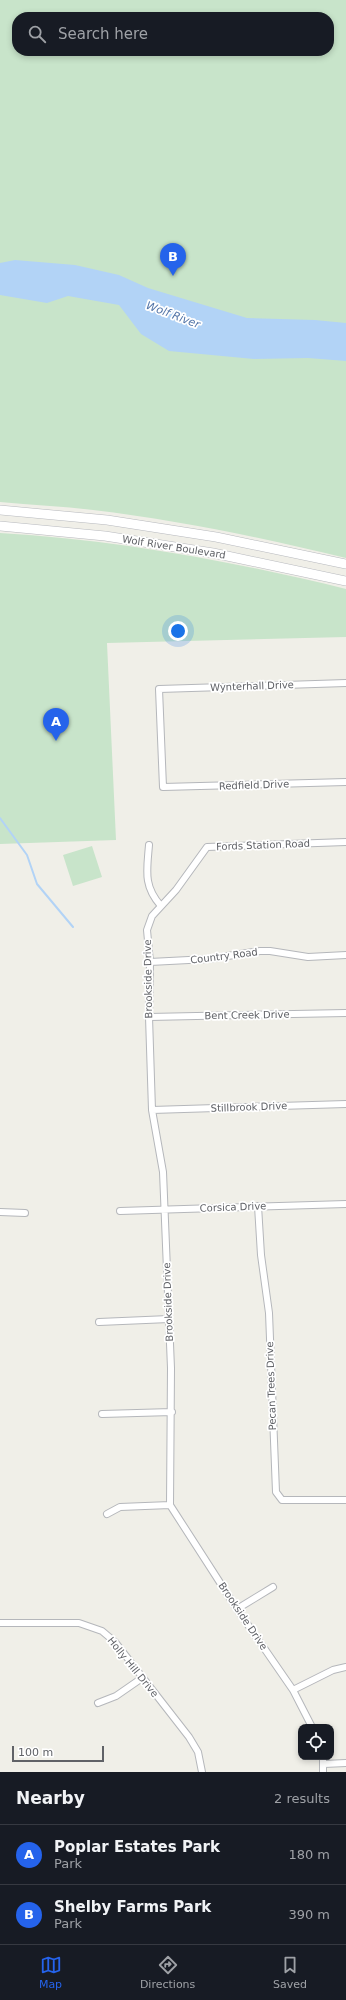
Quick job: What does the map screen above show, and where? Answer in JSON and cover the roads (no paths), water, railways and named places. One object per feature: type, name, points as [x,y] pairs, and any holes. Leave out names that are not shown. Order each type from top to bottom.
[{"type":"main road","name":"Wolf River Boulevard","points":[[0,510],[107,520],[208,536],[346,564]]},
{"type":"main road","name":"Wolf River Boulevard","points":[[0,526],[105,536],[213,552],[346,581]]},
{"type":"street","name":"Wynterhall Drive","points":[[163,787],[158,689],[346,683]]},
{"type":"street","name":"Redfield Drive","points":[[163,787],[346,782]]},
{"type":"street","name":"Fords Station Road","points":[[161,906],[176,890],[207,847],[346,842]]},
{"type":"street","points":[[149,845],[148,887],[152,895],[161,906]]},
{"type":"street","name":"Brookside Drive","points":[[161,906],[148,924],[150,962],[149,1017],[152,1110],[162,1166],[165,1209],[172,1412],[170,1505],[237,1609],[293,1690],[310,1724]]},
{"type":"street","name":"Country Road","points":[[150,962],[208,959],[260,951],[308,957],[346,955]]},
{"type":"street","name":"Bent Creek Drive","points":[[149,1017],[346,1013]]},
{"type":"street","name":"Stillbrook Drive","points":[[152,1110],[346,1104]]},
{"type":"street","name":"Corsica Drive","points":[[120,1211],[346,1204]]},
{"type":"street","name":"Pecan Trees Drive","points":[[258,1206],[261,1255],[269,1313],[276,1492],[282,1500],[346,1500]]},
{"type":"street","points":[[0,1212],[25,1213]]},
{"type":"street","points":[[99,1322],[169,1319]]},
{"type":"street","points":[[102,1414],[172,1412]]},
{"type":"street","points":[[107,1514],[120,1507],[170,1505]]},
{"type":"street","points":[[237,1609],[273,1587]]},
{"type":"street","name":"Holly Hill Drive","points":[[0,1623],[79,1623],[93,1626],[102,1630],[115,1642],[189,1737],[198,1752],[202,1772]]},
{"type":"street","points":[[293,1690],[333,1670],[346,1667]]},
{"type":"street","points":[[98,1703],[116,1696],[142,1678]]},
{"type":"street","points":[[323,1760],[323,1772]]},
{"type":"street","points":[[324,1764],[346,1762]]},
{"type":"water","name":"Wolf River","points":[[15,260],[75,265],[119,275],[148,288],[247,318],[315,320],[346,323],[346,361],[308,358],[254,359],[169,351],[141,334],[119,305],[68,296],[47,303],[0,295],[0,263]]},
{"type":"waterway","points":[[0,818],[27,855],[37,884],[73,927]]},
{"type":"place","name":"Shelby Farms Park","points":[[173,276]]},
{"type":"place","name":"Poplar Estates Park","points":[[56,741]]}]
